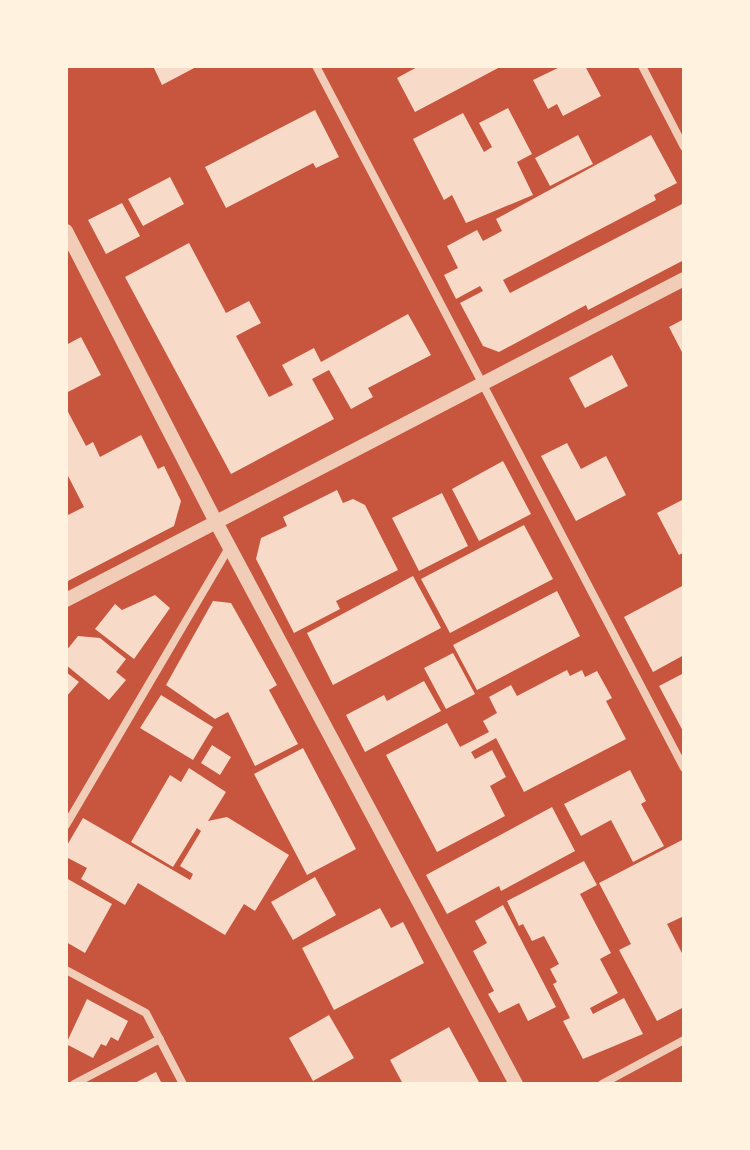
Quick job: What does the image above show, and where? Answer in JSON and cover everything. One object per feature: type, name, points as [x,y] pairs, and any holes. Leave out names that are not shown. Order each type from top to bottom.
[{"type":"street","points":[[316,66],[684,768]]},
{"type":"street","points":[[642,66],[684,147]]},
{"type":"street","points":[[66,231],[216,522],[231,545],[516,1084]]},
{"type":"street","points":[[66,600],[484,386],[684,279]]},
{"type":"street","points":[[66,825],[231,545]]},
{"type":"street","points":[[66,970],[146,1013],[183,1084]]},
{"type":"street","points":[[74,1084],[160,1039]]},
{"type":"street","points":[[602,1084],[684,1040]]},
{"type":"building","points":[[153,66],[198,66],[162,85]]},
{"type":"building","points":[[419,66],[502,66],[415,112],[397,78]]},
{"type":"building","points":[[562,66],[585,66],[601,96],[563,116],[557,104],[548,109],[533,80]]},
{"type":"building","points":[[508,108],[532,154],[517,162],[533,195],[466,223],[452,195],[444,200],[413,139],[463,113],[484,152],[492,147],[479,123]]},
{"type":"building","points":[[315,110],[339,157],[316,168],[313,163],[226,208],[205,167]]},
{"type":"building","points":[[578,135],[593,164],[550,186],[535,158]]},
{"type":"building","points":[[651,135],[677,183],[654,195],[656,200],[503,280],[510,293],[684,203],[684,260],[588,310],[586,305],[499,352],[483,346],[460,303],[483,291],[480,286],[456,299],[444,275],[458,268],[447,246],[477,230],[483,241],[502,231],[496,219]]},
{"type":"building","points":[[170,177],[184,204],[143,226],[128,199]]},
{"type":"building","points":[[122,203],[140,236],[106,254],[88,220]]},
{"type":"building","points":[[189,243],[226,313],[249,301],[261,323],[236,336],[269,397],[293,385],[282,365],[314,348],[321,362],[408,314],[431,355],[368,388],[373,397],[351,409],[329,370],[312,379],[334,419],[231,474],[125,277]]},
{"type":"building","points":[[684,319],[684,356],[669,327]]},
{"type":"building","points":[[81,337],[101,375],[66,393],[66,345]]},
{"type":"building","points":[[612,355],[628,386],[585,408],[569,378]]},
{"type":"building","points":[[66,408],[86,446],[93,442],[100,457],[141,435],[158,469],[164,466],[181,501],[174,526],[66,582],[66,516],[84,507],[66,472]]},
{"type":"building","points":[[567,443],[581,469],[606,456],[626,495],[576,521],[541,456]]},
{"type":"building","points":[[503,461],[531,514],[479,541],[452,489]]},
{"type":"building","points":[[337,490],[343,503],[353,499],[365,505],[398,570],[336,601],[340,609],[294,633],[256,559],[261,538],[287,526],[283,517]]},
{"type":"building","points":[[442,493],[468,546],[419,571],[392,518]]},
{"type":"building","points":[[684,499],[684,552],[679,555],[657,513]]},
{"type":"building","points":[[524,525],[553,579],[450,633],[421,579]]},
{"type":"building","points":[[413,576],[441,628],[333,685],[307,633]]},
{"type":"building","points":[[684,585],[684,655],[653,672],[624,617]]},
{"type":"building","points":[[557,591],[580,636],[477,690],[453,645]]},
{"type":"building","points":[[155,595],[170,608],[134,659],[95,629],[115,604],[122,610]]},
{"type":"building","points":[[213,601],[231,603],[277,685],[269,690],[298,744],[255,766],[228,712],[215,719],[166,685]]},
{"type":"building","points":[[78,636],[100,638],[126,659],[116,672],[126,680],[109,700],[66,665],[66,651]]},
{"type":"building","points":[[453,653],[475,694],[446,709],[424,668]]},
{"type":"building","points":[[567,670],[570,676],[582,670],[585,677],[597,671],[612,698],[606,701],[626,739],[524,792],[496,738],[471,752],[475,759],[492,750],[506,777],[490,786],[505,816],[437,852],[386,755],[447,723],[460,747],[489,732],[483,721],[497,713],[489,697],[511,685],[517,696]]},
{"type":"building","points":[[66,672],[79,682],[66,697]]},
{"type":"building","points":[[684,673],[684,733],[659,686]]},
{"type":"building","points":[[424,681],[441,711],[365,752],[346,715],[384,695],[387,701]]},
{"type":"building","points":[[161,695],[213,727],[193,760],[140,728]]},
{"type":"building","points":[[212,745],[231,757],[220,775],[201,763]]},
{"type":"building","points":[[303,748],[356,849],[307,875],[254,774]]},
{"type":"building","points":[[189,768],[226,792],[208,821],[227,817],[289,855],[255,911],[244,904],[225,935],[138,883],[125,905],[81,879],[87,868],[66,857],[66,847],[83,818],[190,880],[193,874],[180,866],[201,831],[197,828],[173,867],[131,842],[170,775],[181,782]]},
{"type":"building","points":[[630,770],[646,801],[641,804],[664,846],[633,862],[611,820],[581,836],[564,804]]},
{"type":"building","points":[[552,807],[575,851],[501,891],[499,886],[447,914],[426,875]]},
{"type":"building","points":[[684,839],[684,916],[667,924],[684,957],[684,1007],[657,1021],[619,950],[631,944],[599,883]]},
{"type":"building","points":[[584,861],[597,885],[580,894],[611,953],[600,959],[618,993],[590,1008],[593,1014],[624,998],[643,1034],[583,1059],[563,1021],[570,1018],[553,984],[557,982],[550,969],[559,964],[544,936],[532,941],[523,924],[519,926],[507,901]]},
{"type":"building","points":[[315,877],[336,915],[293,940],[271,902]]},
{"type":"building","points":[[66,878],[112,904],[85,953],[66,942]]},
{"type":"building","points":[[503,905],[556,1007],[528,1021],[519,1003],[499,1013],[488,994],[494,991],[473,951],[487,943],[475,921]]},
{"type":"building","points":[[380,908],[391,928],[403,922],[424,963],[334,1010],[302,948]]},
{"type":"building","points":[[87,999],[128,1021],[118,1041],[111,1037],[106,1046],[101,1044],[93,1058],[66,1044]]},
{"type":"building","points":[[329,1015],[354,1058],[313,1081],[289,1038]]},
{"type":"building","points":[[449,1027],[480,1084],[403,1084],[390,1060]]},
{"type":"building","points":[[156,1072],[162,1084],[133,1084]]}]
